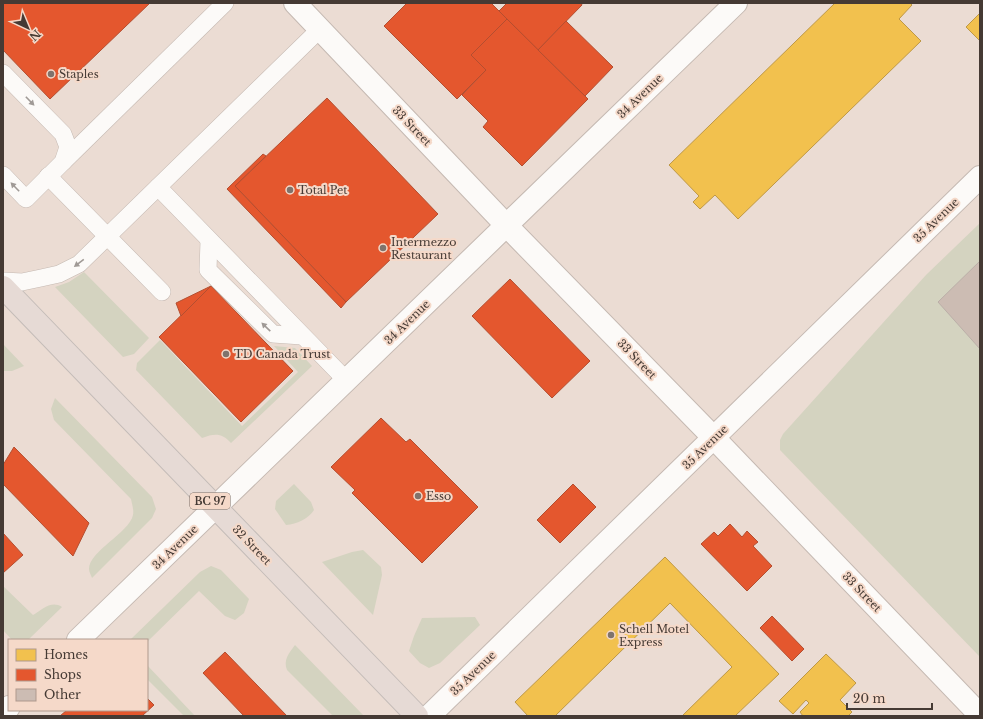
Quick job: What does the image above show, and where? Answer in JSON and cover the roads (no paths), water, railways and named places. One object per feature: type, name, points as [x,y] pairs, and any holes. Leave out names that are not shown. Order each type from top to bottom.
[{"type":"highway","name":"32 Street","points":[[3,287],[417,716]]},
{"type":"street","name":"33 Street","points":[[295,3],[507,226],[714,438],[980,715]]},
{"type":"street","name":"34 Avenue","points":[[79,639],[736,3]]},
{"type":"street","name":"35 Avenue","points":[[429,716],[980,178]]},
{"type":"lane","points":[[3,175],[26,199],[225,3]]},
{"type":"lane","points":[[3,280],[22,282],[59,274],[79,264],[320,29]]},
{"type":"lane","points":[[3,73],[63,134],[68,147],[63,162]]},
{"type":"lane","points":[[48,176],[162,292]]},
{"type":"lane","points":[[158,187],[347,381]]},
{"type":"place","name":"Staples","points":[[51,74]]},
{"type":"place","name":"Total Pet","points":[[290,190]]},
{"type":"place","name":"Intermezzo Restaurant","points":[[383,248]]},
{"type":"place","name":"TD Canada Trust","points":[[226,354]]},
{"type":"place","name":"Esso","points":[[418,496]]},
{"type":"place","name":"Schell Motel Express","points":[[611,635]]}]
